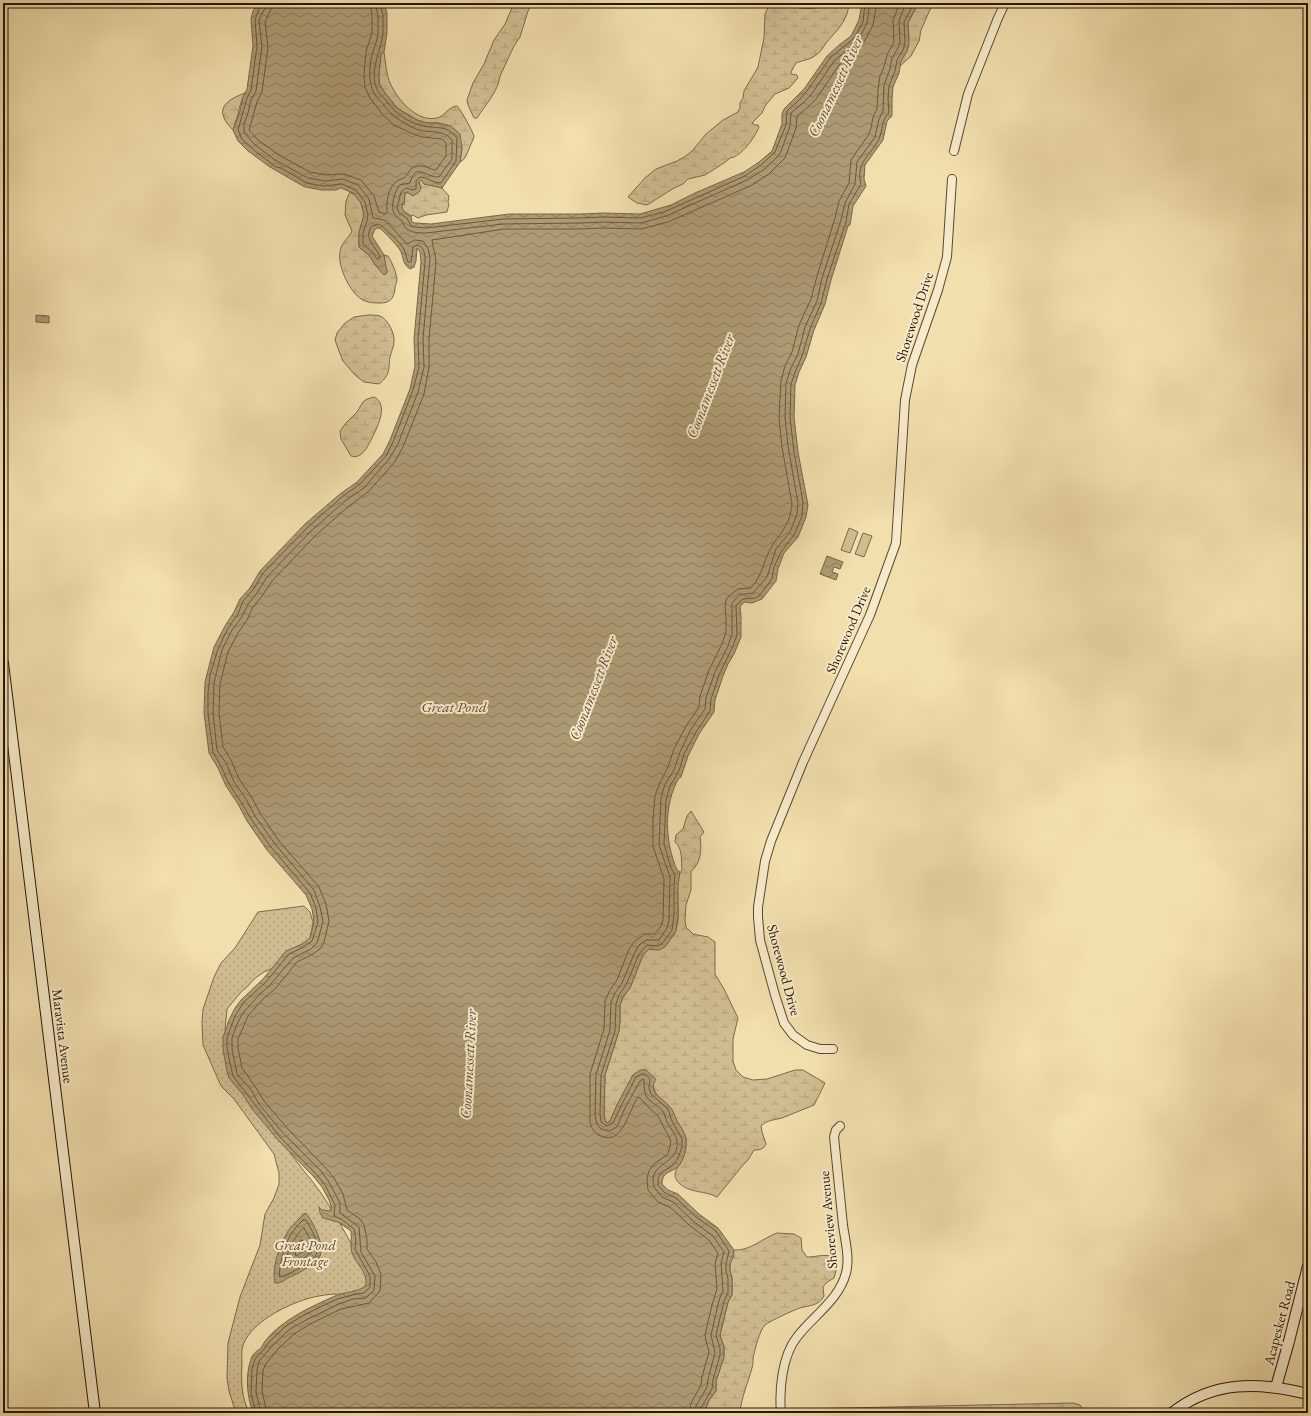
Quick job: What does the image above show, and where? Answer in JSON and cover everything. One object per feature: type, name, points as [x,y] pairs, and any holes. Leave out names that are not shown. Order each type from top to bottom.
[{"type":"main road","name":"Maravista Avenue","points":[[3,664],[95,1413]]},
{"type":"main road","name":"Acapesket Road","points":[[1276,1388],[1308,1266]]},
{"type":"main road","points":[[1172,1413],[1190,1402],[1212,1392],[1224,1389],[1247,1386],[1276,1388],[1308,1394]]},
{"type":"street","points":[[954,151],[968,94],[1005,3]]},
{"type":"street","name":"Shorewood Drive","points":[[833,1049],[820,1049],[808,1045],[793,1035],[784,1022],[775,996],[760,940],[758,907],[764,866],[771,841],[803,762],[870,615],[896,543],[905,400],[912,365],[938,290],[947,257],[952,179]]},
{"type":"street","name":"Shoreview Avenue","points":[[781,1413],[782,1380],[791,1346],[797,1336],[821,1312],[836,1294],[842,1284],[847,1270],[834,1137],[836,1130],[840,1126]]},
{"type":"green space","points":[[514,3],[532,3],[520,37],[514,46],[500,76],[497,87],[477,118],[474,118],[467,100],[473,83],[484,64],[494,40],[505,24]]},
{"type":"green space","points":[[770,3],[791,3],[799,8],[812,8],[836,3],[849,3],[847,15],[821,51],[811,58],[796,63],[791,74],[797,75],[798,78],[789,88],[775,94],[765,106],[762,113],[752,123],[758,125],[759,127],[751,141],[739,154],[730,158],[705,175],[688,179],[683,184],[647,205],[637,203],[628,197],[645,178],[656,169],[686,156],[706,134],[723,120],[738,112],[744,91],[758,67],[764,38],[765,14]]},
{"type":"green space","points":[[918,3],[933,3],[921,30],[919,41],[911,56],[899,67],[907,51],[909,39],[908,23]]},
{"type":"green space","points":[[384,52],[387,74],[391,84],[400,99],[413,112],[429,118],[437,118],[454,106],[459,108],[470,126],[474,137],[464,160],[460,162],[462,148],[457,132],[451,126],[438,123],[427,123],[417,120],[397,108],[383,90],[379,83],[379,74],[381,54]]},
{"type":"green space","points":[[245,93],[233,130],[224,117],[224,107],[231,99]]},
{"type":"green space","points":[[421,179],[425,184],[442,188],[449,196],[447,212],[426,215],[418,218],[413,215],[411,216],[403,210],[402,204],[404,204],[405,193],[410,193],[413,196],[421,188],[419,182]]},
{"type":"green space","points":[[350,192],[355,195],[361,203],[364,215],[359,232],[359,247],[369,255],[376,266],[387,270],[384,264],[384,255],[388,256],[395,270],[397,279],[394,295],[387,302],[371,303],[360,298],[350,287],[343,272],[340,258],[341,249],[352,231],[345,215],[346,201]]},
{"type":"green space","points":[[368,315],[380,316],[386,320],[394,339],[394,346],[390,357],[388,372],[386,377],[379,384],[364,382],[355,375],[343,361],[335,340],[337,333],[345,323],[354,317]]},
{"type":"green space","points":[[374,397],[379,400],[381,405],[378,424],[364,452],[358,456],[351,456],[341,439],[340,431],[357,412],[363,402]]},
{"type":"green space","points":[[849,528],[858,532],[850,553],[841,550]]},
{"type":"green space","points":[[863,533],[872,536],[864,557],[855,554]]},
{"type":"green space","points":[[691,811],[704,832],[700,837],[701,851],[699,860],[697,865],[691,871],[691,890],[686,905],[686,927],[693,934],[708,937],[715,942],[715,974],[738,1018],[733,1039],[733,1061],[736,1070],[743,1077],[753,1080],[767,1079],[795,1070],[803,1070],[825,1083],[814,1105],[782,1118],[768,1121],[761,1126],[766,1144],[765,1146],[762,1149],[754,1150],[748,1160],[717,1197],[682,1186],[676,1179],[675,1173],[685,1151],[686,1139],[671,1108],[657,1095],[653,1084],[633,1075],[610,1121],[607,1123],[604,1114],[605,1075],[619,1031],[620,1005],[623,997],[630,988],[643,955],[649,949],[658,949],[666,945],[674,935],[677,925],[678,882],[679,875],[682,870],[680,851],[675,842],[676,835],[683,829],[687,816]]},
{"type":"green space","name":"Great Pond Frontage","points":[[304,906],[310,912],[313,922],[309,941],[280,965],[264,972],[254,979],[241,992],[227,1009],[225,1030],[278,1132],[290,1152],[328,1204],[373,1286],[353,1293],[329,1294],[309,1298],[275,1313],[255,1327],[243,1345],[242,1352],[242,1389],[247,1408],[250,1413],[236,1413],[229,1391],[227,1378],[228,1343],[240,1297],[260,1245],[265,1214],[274,1198],[279,1184],[279,1173],[274,1154],[234,1099],[221,1086],[203,1045],[203,1009],[214,977],[221,963],[235,948],[258,912]]},
{"type":"green space","points":[[777,1233],[794,1234],[801,1238],[802,1250],[807,1257],[831,1256],[837,1260],[834,1278],[823,1287],[824,1296],[820,1302],[788,1313],[767,1323],[763,1327],[756,1346],[753,1366],[743,1396],[740,1413],[704,1413],[709,1400],[716,1391],[716,1381],[724,1357],[724,1347],[720,1335],[728,1302],[732,1295],[730,1264],[734,1250],[746,1248]]},
{"type":"green space","points":[[1073,1403],[1080,1405],[1083,1413],[786,1413],[792,1409]]},
{"type":"water","name":"Great Pond","points":[[258,3],[384,3],[387,13],[387,33],[384,52],[381,54],[379,74],[379,83],[383,90],[397,108],[417,120],[427,123],[438,123],[451,126],[460,134],[462,148],[460,162],[442,188],[424,184],[421,180],[419,182],[421,188],[419,192],[413,196],[407,192],[405,193],[404,205],[402,204],[402,208],[411,216],[412,222],[431,224],[509,214],[640,214],[671,205],[744,172],[772,151],[782,124],[782,114],[784,109],[804,89],[827,56],[851,36],[859,20],[862,3],[918,3],[908,23],[909,44],[901,61],[899,73],[893,87],[892,116],[887,121],[883,140],[865,165],[864,179],[866,186],[853,206],[850,225],[848,226],[825,304],[814,330],[806,357],[795,385],[794,417],[798,452],[808,505],[806,517],[798,537],[784,553],[778,569],[776,581],[762,599],[752,603],[744,602],[740,607],[741,637],[723,676],[715,700],[714,712],[699,734],[688,756],[681,777],[679,778],[670,800],[668,812],[668,836],[673,859],[677,870],[680,872],[676,931],[665,947],[659,950],[649,949],[643,955],[630,988],[623,997],[620,1005],[619,1031],[605,1075],[604,1114],[607,1123],[610,1121],[633,1075],[640,1070],[646,1070],[656,1079],[653,1086],[654,1091],[672,1109],[686,1139],[686,1147],[680,1164],[664,1176],[662,1184],[668,1190],[678,1194],[699,1214],[718,1228],[734,1250],[730,1264],[732,1295],[728,1302],[720,1335],[724,1347],[724,1357],[716,1381],[716,1391],[709,1400],[704,1413],[253,1413],[248,1393],[247,1379],[249,1366],[252,1357],[261,1348],[265,1341],[280,1326],[307,1309],[335,1296],[356,1291],[366,1285],[366,1280],[352,1253],[351,1231],[338,1222],[323,1218],[320,1213],[319,1207],[322,1210],[331,1211],[329,1200],[322,1187],[277,1139],[252,1109],[244,1096],[229,1078],[227,1071],[223,1050],[223,1037],[235,1008],[241,1000],[263,979],[286,951],[302,944],[310,938],[314,922],[312,909],[306,895],[267,850],[247,821],[226,786],[209,753],[204,713],[205,682],[214,647],[240,599],[250,588],[260,571],[305,524],[340,494],[357,482],[383,454],[410,389],[415,366],[414,339],[421,262],[420,252],[417,248],[414,267],[410,269],[407,267],[404,263],[400,250],[396,245],[381,229],[375,229],[372,236],[384,255],[387,272],[384,275],[369,255],[359,247],[359,232],[364,215],[361,203],[353,193],[341,188],[336,190],[322,190],[305,187],[270,167],[248,151],[238,141],[233,130],[243,97],[247,89],[253,46],[251,19],[253,11]]},
{"type":"water","points":[[791,3],[836,3],[813,8],[801,8]]},
{"type":"water","points":[[36,315],[49,316],[49,323],[36,322]]},
{"type":"water","points":[[827,556],[843,562],[840,569],[834,567],[832,572],[838,574],[836,580],[820,574]]},
{"type":"water","points":[[306,1213],[320,1240],[320,1256],[315,1262],[303,1270],[282,1282],[275,1283],[274,1269],[283,1240],[290,1228]]},
{"type":"water label","name":"Coonamessett River","points":[[835,86]]},
{"type":"water label","name":"Coonamessett River","points":[[710,386]]},
{"type":"water label","name":"Coonamessett River","points":[[593,688]]},
{"type":"water label","name":"Coonamessett River","points":[[468,1064]]}]
